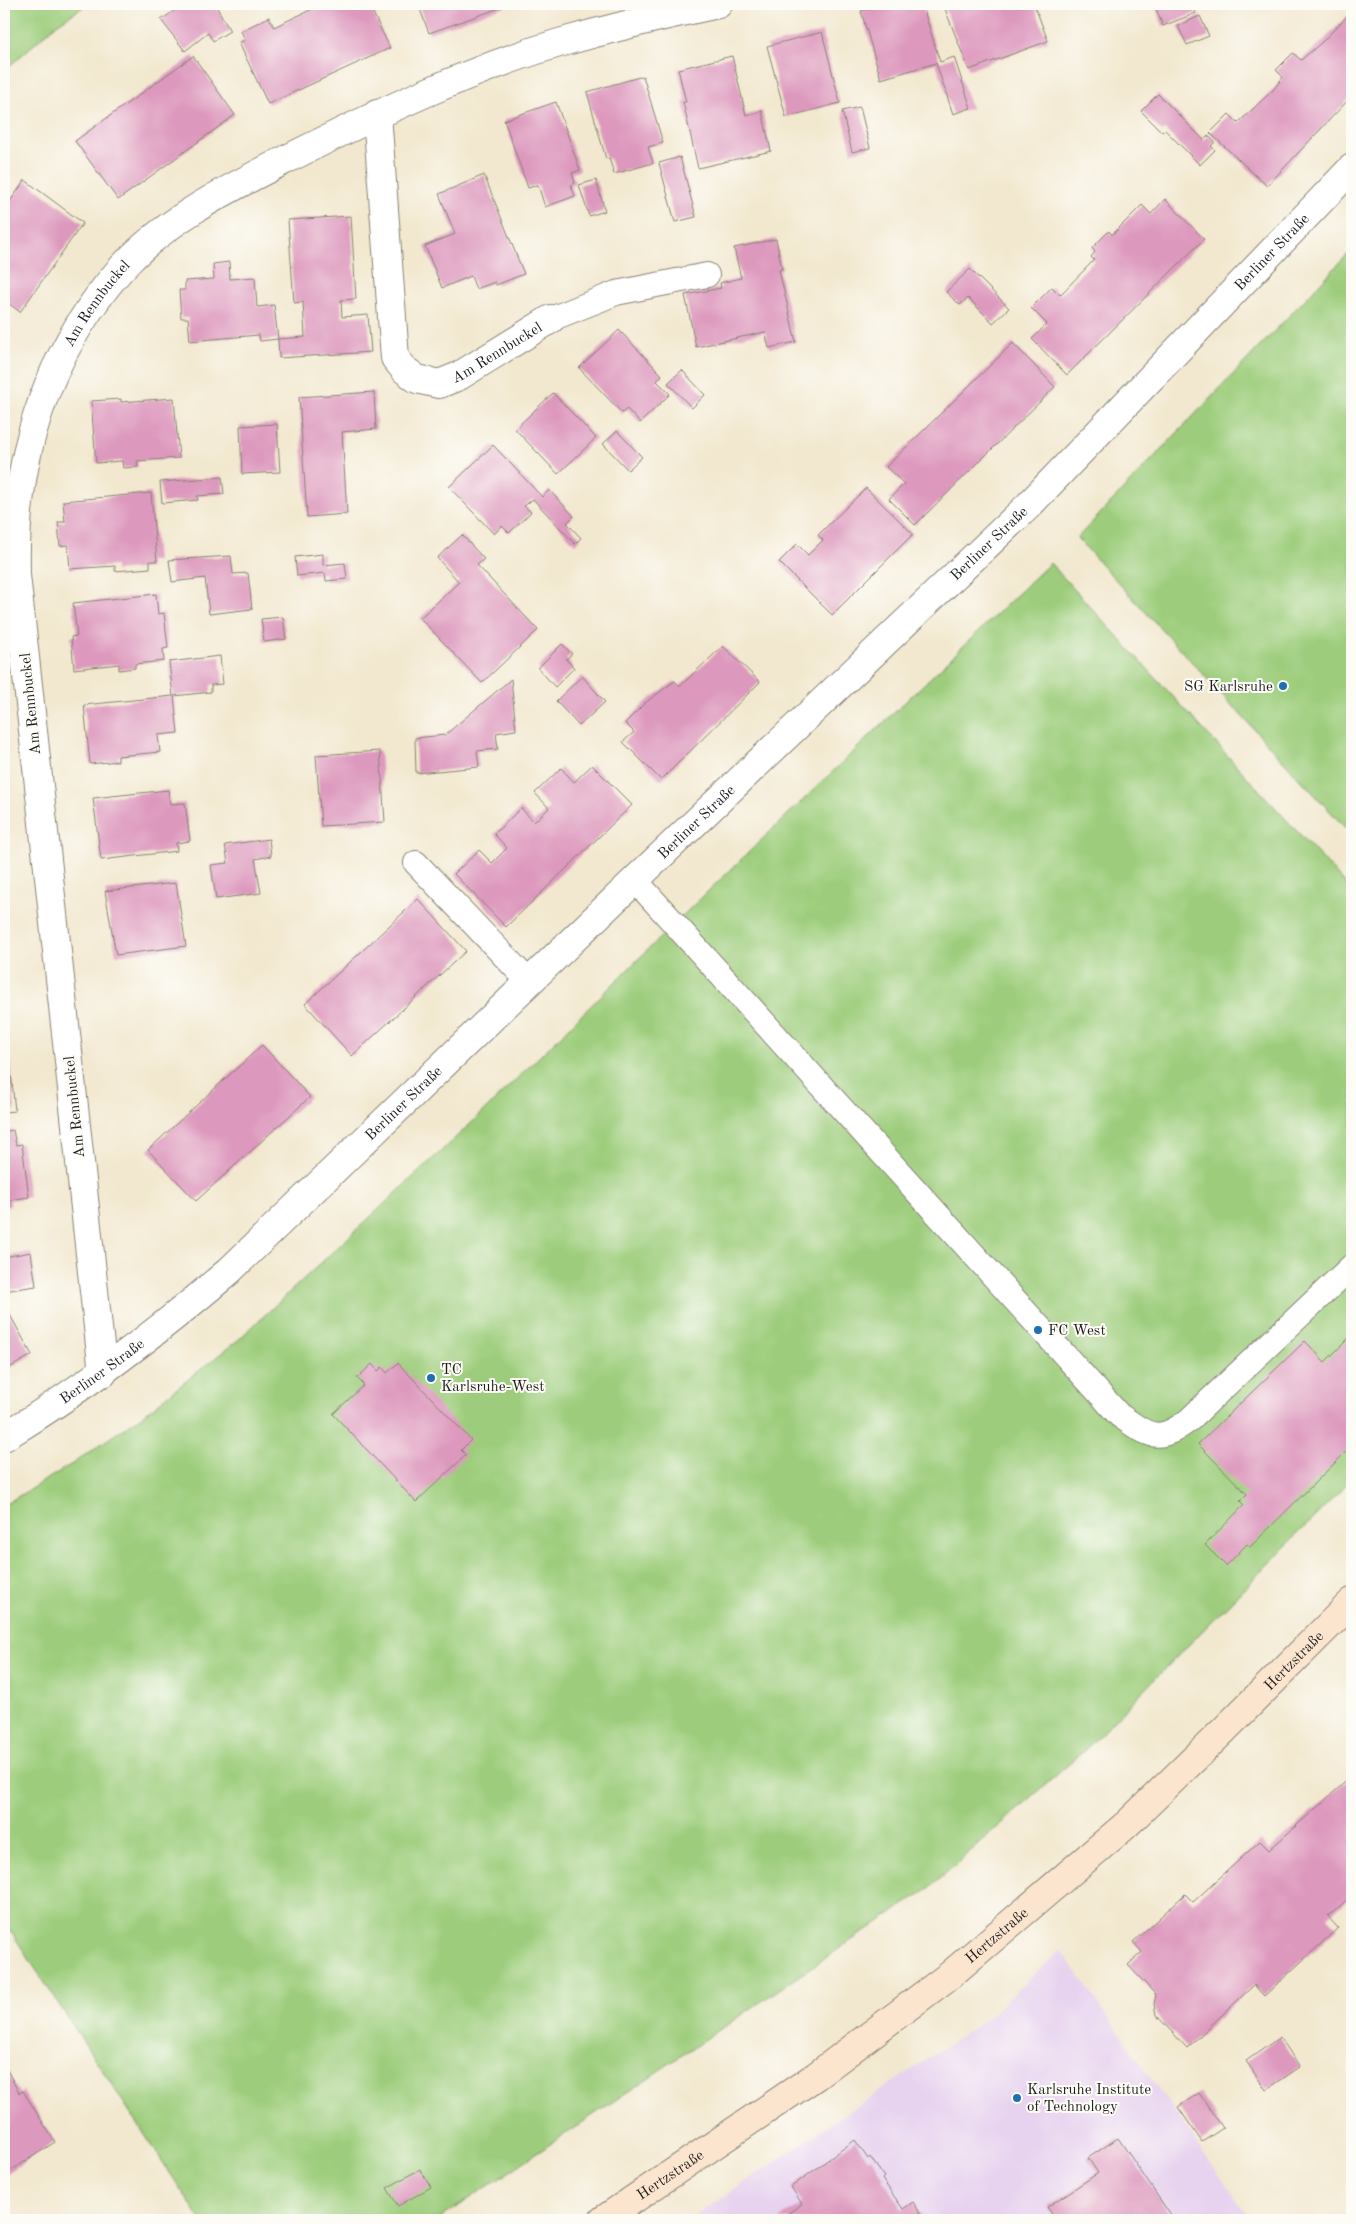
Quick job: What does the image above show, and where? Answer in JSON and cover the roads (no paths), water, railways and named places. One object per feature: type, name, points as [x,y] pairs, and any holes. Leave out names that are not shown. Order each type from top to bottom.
[{"type":"main road","name":"Hertzstraße","points":[[603,2220],[816,2076],[950,1975],[1127,1824],[1223,1732],[1352,1602]]},
{"type":"street","name":"Am Rennbuckel","points":[[103,1373],[16,575],[16,543],[22,473],[31,434],[42,403],[68,346],[84,320],[121,270],[151,242],[224,190],[377,114],[478,72],[557,44],[650,18],[718,4]]},
{"type":"street","name":"Am Rennbuckel","points":[[377,114],[395,358],[405,370],[417,379],[439,384],[459,376],[552,319]]},
{"type":"street","name":"Berliner Straße","points":[[4,1437],[103,1373],[186,1308],[229,1271],[635,880],[1029,505],[1352,168]]},
{"type":"lane","points":[[552,319],[616,293],[707,275]]},
{"type":"lane","points":[[416,863],[530,983]]},
{"type":"lane","points":[[635,880],[1119,1415],[1142,1431],[1160,1436],[1175,1431],[1190,1420],[1352,1266]]},
{"type":"place","name":"SG Karlsruhe","points":[[1283,686]]},
{"type":"place","name":"FC West","points":[[1038,1330]]},
{"type":"place","name":"TC Karlsruhe-West","points":[[431,1378]]},
{"type":"place","name":"Karlsruhe Institute of Technology","points":[[1017,2098]]}]
